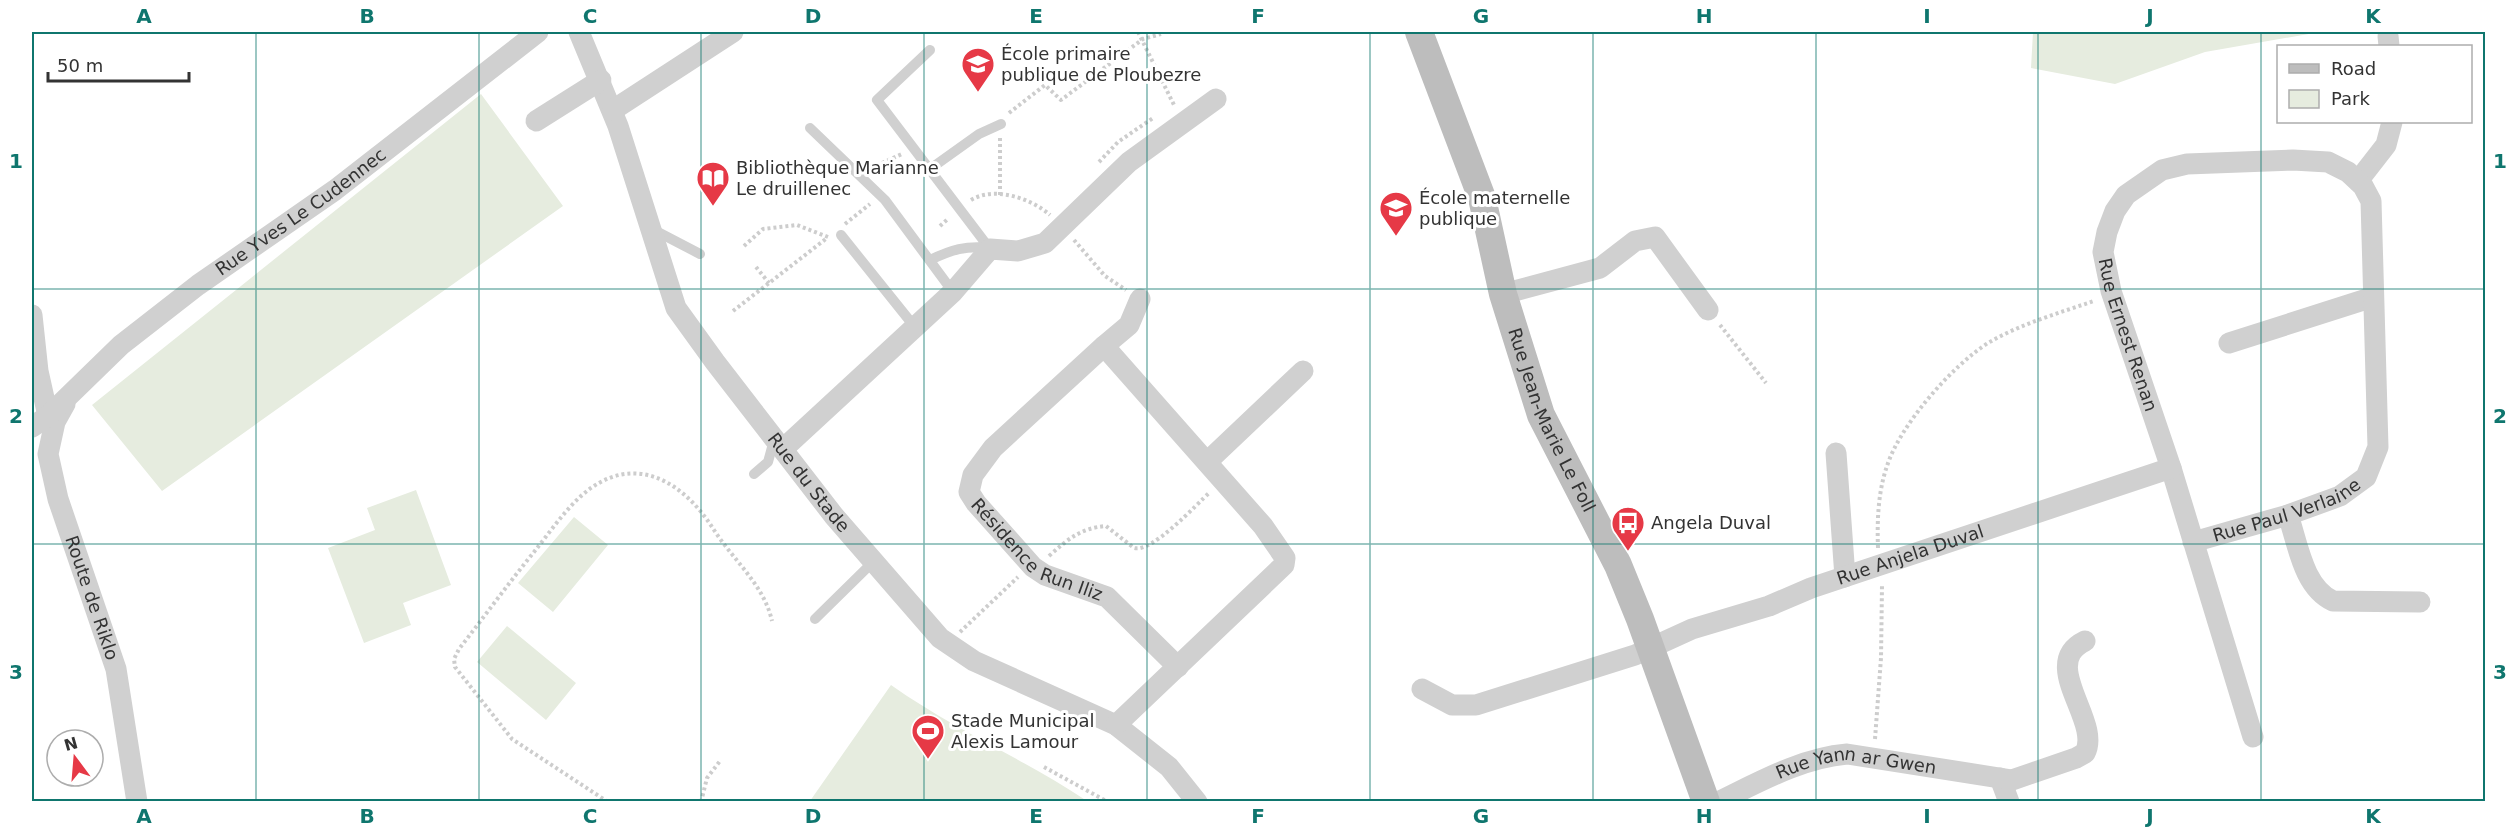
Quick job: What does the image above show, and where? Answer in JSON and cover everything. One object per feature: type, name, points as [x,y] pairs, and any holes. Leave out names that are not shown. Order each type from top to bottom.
[{"type":"main road","name":"Rue Jean-Marie Le Foll","points":[[1419,32],[1482,198],[1503,294],[1541,415],[1618,565],[1706,801]]},
{"type":"street","name":"Rue Yves Le Cudennec","points":[[40,422],[68,398],[121,345],[198,285],[334,190],[538,32]]},
{"type":"street","name":"Rue du Stade","points":[[579,32],[613,110],[676,308],[778,444],[873,562],[937,636],[974,661],[1116,725],[1169,767],[1197,801]]},
{"type":"street","points":[[613,110],[732,32]]},
{"type":"street","points":[[536,120],[601,80]]},
{"type":"street","points":[[778,444],[953,292],[990,249],[1018,251],[1045,243],[1129,162],[1184,125],[1216,99]]},
{"type":"street","points":[[2358,181],[2386,145],[2392,123]]},
{"type":"street","name":"Rue Ernest Renan","points":[[2253,737],[2171,468],[2112,294],[2103,252],[2115,211],[2126,195],[2162,170],[2187,164],[2293,160],[2328,162],[2348,172],[2358,181],[2372,201],[2373,297],[2378,360]]},
{"type":"street","points":[[1503,294],[1600,268],[1635,241],[1656,237],[1708,310]]},
{"type":"street","points":[[2229,343],[2373,297]]},
{"type":"street","name":"Résidence Run Iliz","points":[[1140,299],[1129,325],[993,448],[973,475],[969,492],[976,503],[1033,567],[1045,575],[1107,597],[1178,667]]},
{"type":"street","points":[[32,315],[38,371],[40,422]]},
{"type":"street","points":[[1104,346],[1278,544],[1285,558],[1284,566],[1116,725]]},
{"type":"street","name":"Rue Paul Verlaine","points":[[2193,542],[2288,515],[2340,496],[2366,477],[2378,447],[2378,360]]},
{"type":"street","points":[[1207,462],[1303,371]]},
{"type":"street","name":"Route de Riklo","points":[[68,398],[56,423],[48,454],[58,499],[116,669],[137,801]]},
{"type":"street","points":[[1836,453],[1845,577]]},
{"type":"street","name":"Rue Anjela Duval","points":[[1422,689],[1452,705],[1476,705],[1650,648],[1692,630],[1769,606],[1879,565],[2171,468]]},
{"type":"street","points":[[2288,515],[2310,580],[2323,596],[2333,601],[2420,602]]},
{"type":"street","name":"Rue Yann ar Gwen","points":[[1718,801],[1772,776],[1828,755],[1847,754],[2012,780],[2085,753],[2090,736],[2068,679],[2068,667],[2074,648],[2085,641]]},
{"type":"street","points":[[2000,778],[2009,801]]},
{"type":"lane","points":[[930,50],[877,100],[990,249]]},
{"type":"lane","points":[[930,170],[979,134],[1001,124]]},
{"type":"lane","points":[[810,128],[880,195],[953,292]]},
{"type":"lane","points":[[650,228],[700,254]]},
{"type":"lane","points":[[841,235],[914,326]]},
{"type":"lane","points":[[930,260],[951,250],[971,246],[990,249]]},
{"type":"lane","points":[[754,474],[768,462],[778,444]]},
{"type":"lane","points":[[815,619],[873,562]]},
{"type":"path","points":[[1138,32],[1184,125]]},
{"type":"path","points":[[1045,85],[1060,100],[1143,39],[1161,34]]},
{"type":"path","points":[[861,177],[875,165],[901,155],[913,147]]},
{"type":"path","points":[[733,311],[880,195]]},
{"type":"path","points":[[940,225],[973,198],[981,195],[1013,196],[1040,207],[1062,227],[1105,276],[1140,299]]},
{"type":"path","points":[[744,246],[763,229],[797,225],[828,237],[841,235]]},
{"type":"path","points":[[756,267],[769,283]]},
{"type":"path","points":[[1873,758],[1882,635],[1879,565],[1880,497],[1887,464],[1902,435],[1944,382],[1972,356],[1999,337],[2112,294]]},
{"type":"path","points":[[1708,310],[1767,383]]},
{"type":"path","points":[[608,801],[512,739],[455,667],[454,659],[459,649],[572,505],[610,478],[629,473],[666,480],[680,488],[700,509],[758,586],[769,606],[772,621]]},
{"type":"path","points":[[937,636],[947,628],[957,634],[1071,537],[1093,527],[1106,526],[1134,548],[1145,547],[1175,526],[1223,480]]},
{"type":"path","points":[[701,801],[707,778],[720,761]]},
{"type":"path","points":[[1044,766],[1108,801]]},
{"type":"green space","points":[[2033,32],[2320,32],[2205,52],[2115,84],[2031,68]]},
{"type":"green space","points":[[481,94],[563,206],[162,491],[92,405]]},
{"type":"green space","points":[[416,490],[451,585],[403,603],[411,625],[364,643],[328,548],[375,530],[367,508]]},
{"type":"green space","points":[[574,517],[608,545],[553,612],[518,583]]},
{"type":"green space","points":[[507,626],[576,683],[546,720],[477,662]]},
{"type":"green space","name":"Stade Municipal Alexis Lamour","points":[[891,685],[939,716],[1039,771],[1087,801],[810,801]]},
{"type":"place","name":"École primaire publique de Ploubezre","points":[[978,93]]},
{"type":"place","name":"Bibliothèque Marianne Le druillenec","points":[[713,207]]},
{"type":"place","name":"École maternelle publique","points":[[1396,237]]},
{"type":"place","name":"Angela Duval","points":[[1628,552]]},
{"type":"place","name":"Stade Municipal Alexis Lamour","points":[[928,760]]}]
